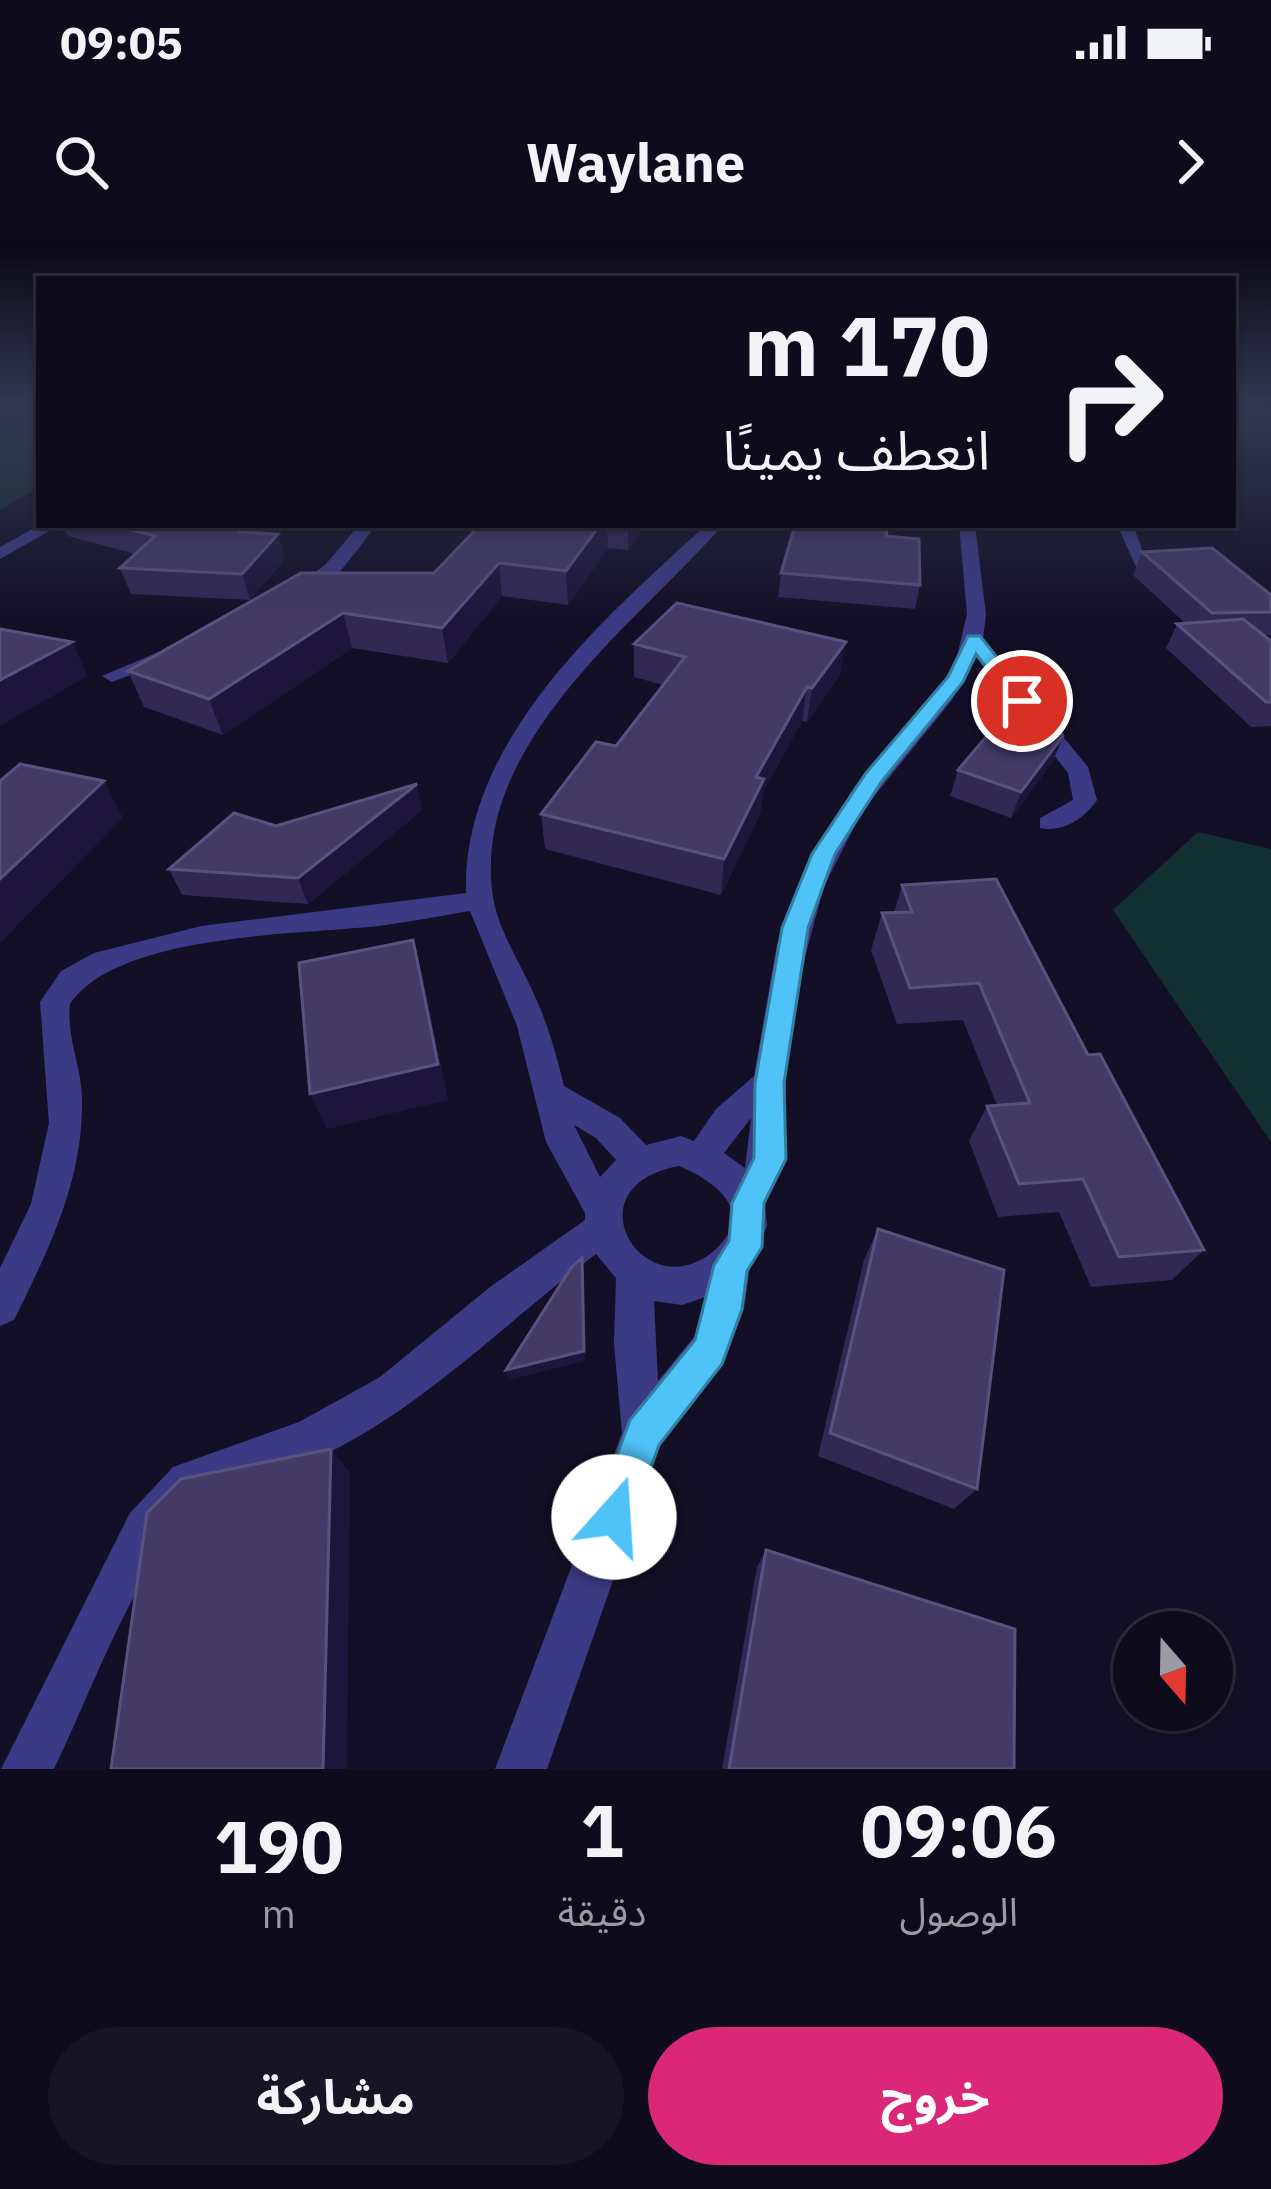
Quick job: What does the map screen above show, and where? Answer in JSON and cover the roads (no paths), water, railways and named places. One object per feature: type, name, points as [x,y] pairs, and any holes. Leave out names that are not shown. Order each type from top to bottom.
[{"type":"street","points":[[0,554],[47,528]]},
{"type":"street","points":[[269,611],[332,568],[365,528]]},
{"type":"street","points":[[604,1219],[574,1174],[552,1120],[553,1096],[532,1023],[480,900],[475,846],[489,801],[528,726],[664,572],[712,528]]},
{"type":"street","points":[[748,1203],[739,1183],[703,1156],[682,1151],[638,1160],[609,1189],[604,1219],[609,1244],[635,1273],[686,1286],[711,1279],[746,1247],[748,1203],[770,1159],[770,1083],[795,928],[823,854],[874,778],[956,678],[974,640],[977,625],[964,558],[967,528]]},
{"type":"street","points":[[1126,528],[1144,567]]},
{"type":"street","points":[[974,640],[1080,772],[1085,800],[1078,810],[1049,823]]},
{"type":"street","points":[[112,676],[182,648]]},
{"type":"street","points":[[0,1307],[46,1217],[68,1145],[66,1084],[54,1004],[62,986],[116,957],[210,934],[480,900]]},
{"type":"street","points":[[703,1156],[728,1119],[770,1083]]},
{"type":"street","points":[[553,1096],[608,1128],[638,1160]]},
{"type":"street","points":[[27,1769],[146,1529],[188,1482],[309,1440],[395,1392],[604,1219]]},
{"type":"street","points":[[521,1769],[644,1433],[709,1352],[724,1309],[731,1265]]},
{"type":"street","points":[[635,1273],[634,1344],[644,1433]]}]
